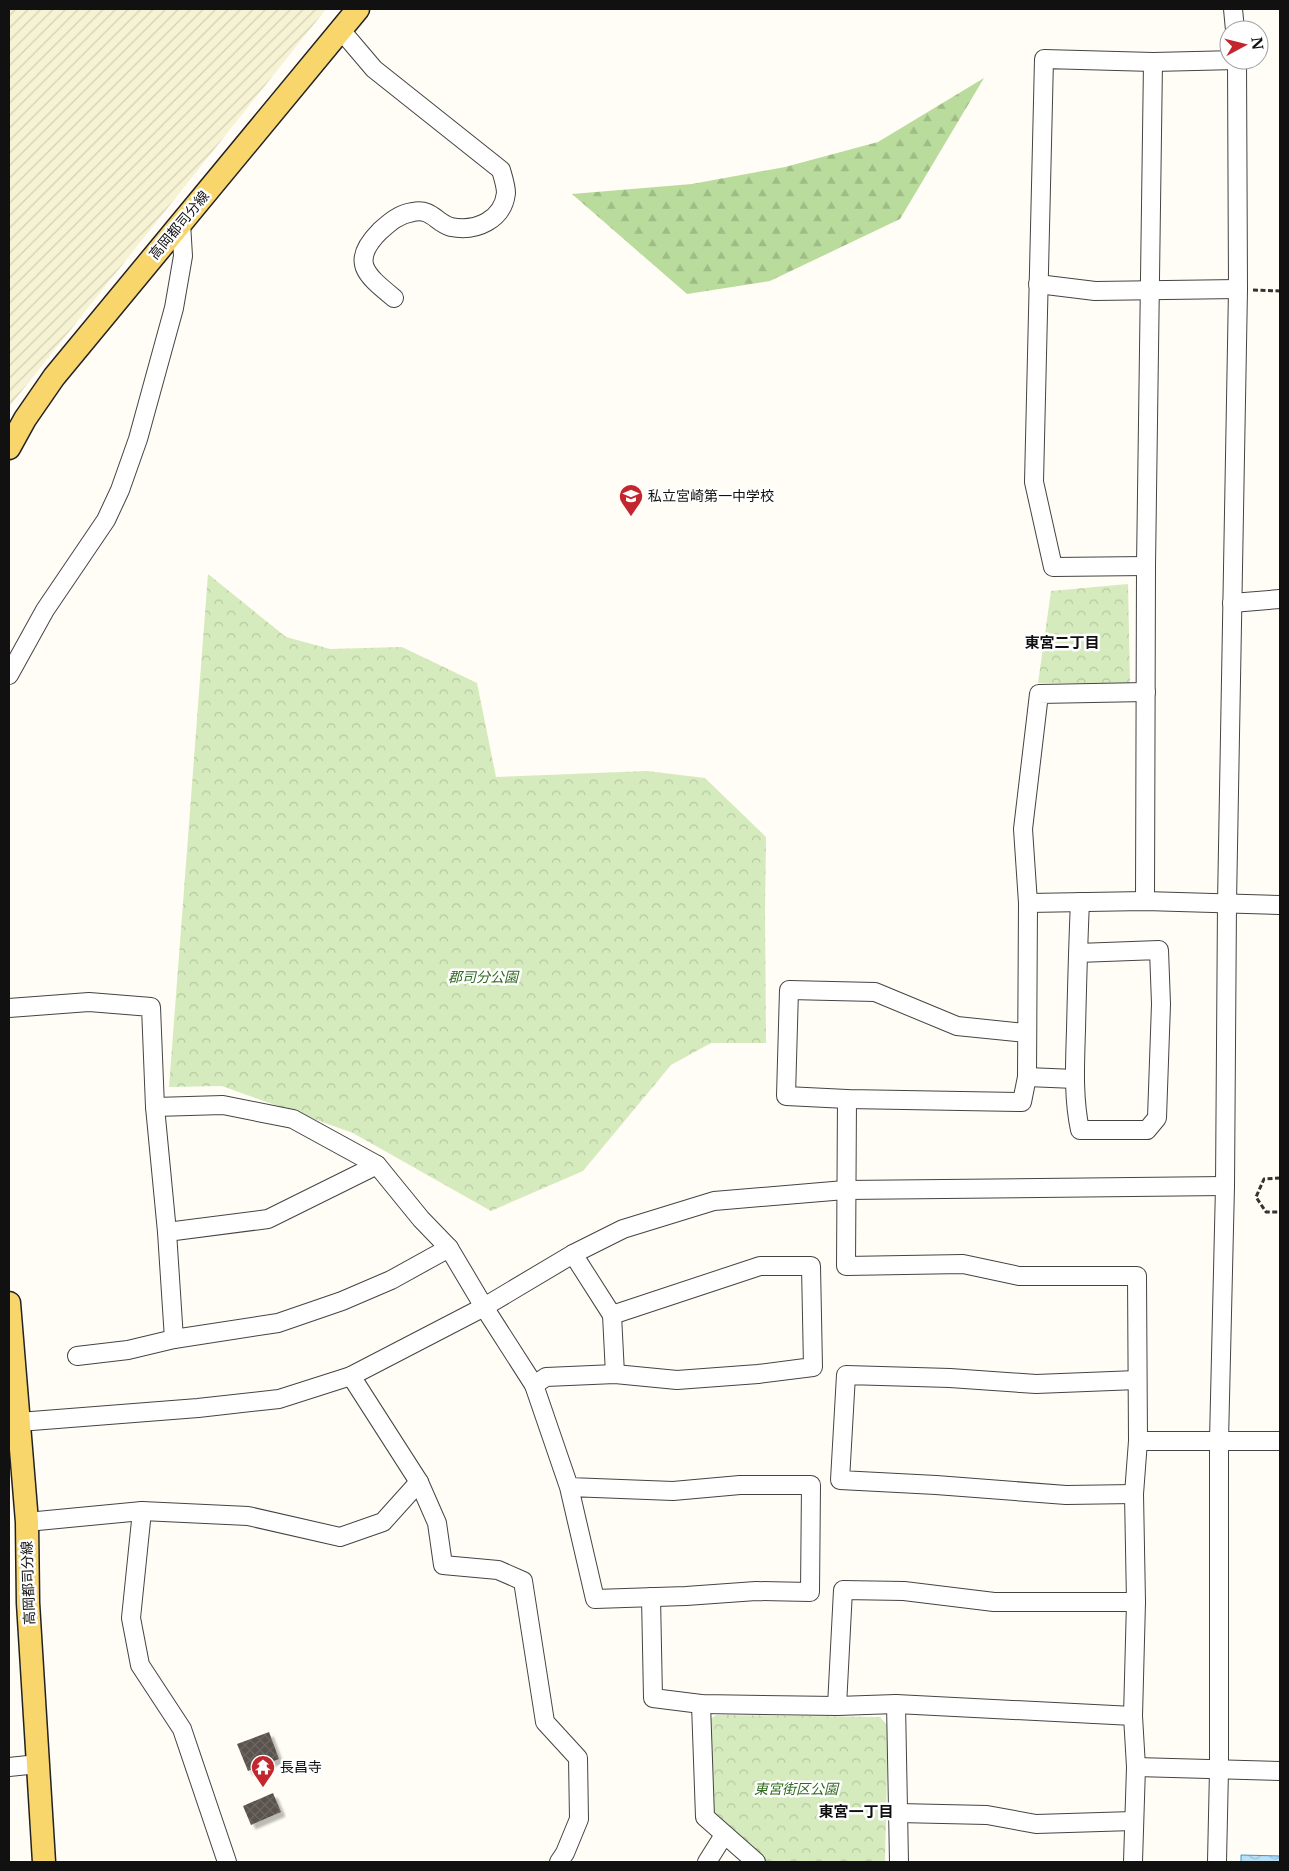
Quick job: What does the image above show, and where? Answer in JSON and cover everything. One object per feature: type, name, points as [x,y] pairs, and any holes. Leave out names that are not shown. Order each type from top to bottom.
[{"type":"main road","name":"高岡都司分線","points":[[9,448],[25,419],[54,377],[358,9]]},
{"type":"main road","name":"高岡都司分線","points":[[9,1303],[27,1522],[28,1603],[44,1862]]},
{"type":"street","points":[[340,29],[374,69],[501,170],[506,191],[499,211],[492,220],[479,226],[450,226],[431,214],[414,212],[405,214],[389,223],[368,243],[364,252],[363,262],[372,280],[394,298]]},
{"type":"street","points":[[1146,566],[1053,567],[1034,482],[1044,59],[1153,62],[1219,60]]},
{"type":"street","points":[[1145,900],[1146,566],[1153,62]]},
{"type":"street","points":[[1217,1862],[1219,1770],[1219,1441],[1225,1186],[1227,903],[1238,290],[1237,70]]},
{"type":"street","points":[[9,675],[44,610],[106,520],[120,490],[138,439],[174,308],[183,256],[181,223]]},
{"type":"street","points":[[1038,284],[1095,291],[1238,290]]},
{"type":"street","points":[[1232,603],[1280,599]]},
{"type":"street","points":[[1026,1033],[957,1026],[875,992],[789,990],[786,1096],[1022,1102],[1027,1077],[1028,903],[1023,829],[1039,694],[1146,692]]},
{"type":"street","points":[[1028,903],[1145,900],[1280,905]]},
{"type":"street","points":[[1078,953],[1158,950],[1161,1004],[1157,1118],[1147,1130],[1080,1130],[1076,1110],[1075,1079],[1078,953],[1080,902]]},
{"type":"street","points":[[9,1008],[90,1002],[151,1007],[155,1106],[167,1232],[174,1339]]},
{"type":"street","points":[[1027,1077],[1075,1079]]},
{"type":"street","points":[[847,1099],[846,1266],[963,1264],[1019,1276],[1137,1276],[1138,1441],[1134,1494],[1136,1602],[1133,1716],[1136,1767],[1132,1862]]},
{"type":"street","points":[[155,1106],[223,1105],[293,1119],[377,1165],[421,1219],[449,1248],[534,1385],[569,1487],[595,1599],[756,1591],[810,1592],[811,1485],[740,1485],[673,1491],[569,1487]]},
{"type":"street","points":[[167,1232],[268,1219],[377,1165]]},
{"type":"street","points":[[19,1422],[198,1408],[279,1399],[351,1376],[484,1307],[573,1254],[623,1229],[714,1201],[845,1190],[1225,1186]]},
{"type":"street","points":[[77,1356],[128,1350],[174,1339],[278,1323],[342,1301],[391,1280],[449,1248]]},
{"type":"street","points":[[573,1254],[612,1315],[614,1374]]},
{"type":"street","points":[[534,1385],[546,1378],[614,1374],[677,1380],[758,1374],[813,1367],[812,1266],[760,1266],[612,1315]]},
{"type":"street","points":[[1134,1494],[1066,1495],[840,1480],[846,1374],[1036,1384],[1137,1380]]},
{"type":"street","points":[[351,1376],[419,1482],[438,1523],[443,1565],[498,1570],[523,1581],[544,1722],[578,1758],[579,1819],[565,1853],[559,1862]]},
{"type":"street","points":[[1138,1441],[1280,1441]]},
{"type":"street","points":[[27,1522],[142,1511],[248,1516],[340,1537],[383,1522],[419,1482]]},
{"type":"street","points":[[142,1511],[131,1618],[140,1665],[182,1729],[227,1862]]},
{"type":"street","points":[[837,1706],[844,1590],[904,1592],[994,1602],[1136,1602]]},
{"type":"street","points":[[651,1597],[653,1698],[701,1704],[837,1706],[896,1704],[1133,1716]]},
{"type":"street","points":[[701,1704],[705,1817],[756,1862]]},
{"type":"street","points":[[896,1704],[899,1862]]},
{"type":"street","points":[[9,1767],[38,1764]]},
{"type":"street","points":[[1136,1767],[1280,1771]]},
{"type":"street","points":[[898,1813],[987,1816],[1036,1824],[1133,1822]]},
{"type":"street","points":[[707,1862],[724,1835]]},
{"type":"path","points":[[1238,290],[1280,291]]},
{"type":"path","points":[[1280,1178],[1264,1180],[1256,1197],[1266,1212],[1280,1212]]},
{"type":"shaded area","points":[[9,9],[326,9],[9,407]]},
{"type":"green space","points":[[984,78],[900,219],[770,281],[687,294],[572,194],[692,184],[785,167],[878,142]]},
{"type":"green space","name":"郡司分公園","points":[[208,574],[286,637],[330,649],[402,647],[477,683],[496,777],[647,771],[705,778],[766,837],[766,1043],[711,1043],[671,1065],[583,1171],[491,1211],[353,1133],[222,1086],[169,1087]]},
{"type":"green space","points":[[1128,584],[1130,684],[1038,683],[1051,591]]},
{"type":"green space","name":"東宮街区公園","points":[[716,1715],[880,1717],[888,1726],[885,1862],[761,1862],[713,1817],[709,1720]]},
{"type":"water","points":[[1241,1855],[1280,1856],[1280,1862],[1241,1862]]},
{"type":"building","points":[[269,1732],[279,1759],[248,1771],[237,1744]]},
{"type":"building","points":[[273,1793],[281,1812],[251,1825],[243,1806]]},
{"type":"place","name":"私立宮崎第一中学校","points":[[631,517]]},
{"type":"place","name":"長昌寺","points":[[263,1788]]},
{"type":"district","name":"東宮二丁目","points":[[1062,643]]},
{"type":"district","name":"東宮一丁目","points":[[856,1812]]}]
